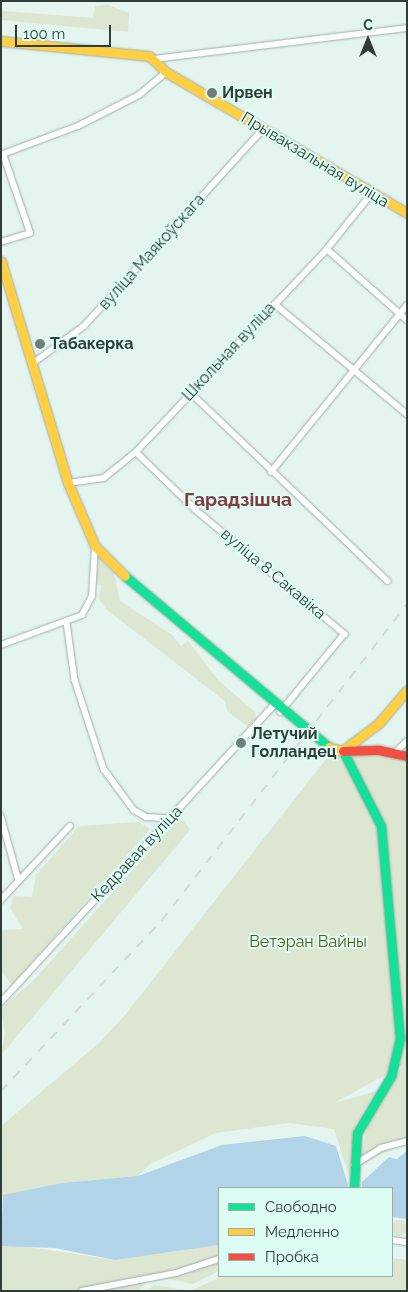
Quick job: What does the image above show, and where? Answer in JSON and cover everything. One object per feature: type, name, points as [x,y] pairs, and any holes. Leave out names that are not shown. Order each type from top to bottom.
[{"type":"street","points":[[1,41],[155,59],[407,28]]},
{"type":"street","name":"Прывакзальная вуліца","points":[[155,59],[166,72],[407,213]]},
{"type":"street","points":[[1,242],[30,233],[3,154],[78,126],[139,95],[166,72]]},
{"type":"street","name":"вуліца Маякоўскага","points":[[32,364],[84,326],[263,129]]},
{"type":"street","name":"Школьная вуліца","points":[[68,483],[104,478],[136,452],[327,249],[372,193]]},
{"type":"street","points":[[327,249],[407,320]]},
{"type":"street","points":[[1,262],[68,483],[95,546],[273,706],[321,745],[342,751],[395,753],[407,756]]},
{"type":"street","points":[[275,304],[407,414]]},
{"type":"street","points":[[271,472],[407,305]]},
{"type":"street","points":[[190,393],[271,472],[388,581]]},
{"type":"street","name":"вуліца 8 Сакавіка","points":[[136,452],[196,510],[346,634],[281,712]]},
{"type":"street","points":[[1,644],[67,623],[88,607],[95,546]]},
{"type":"street","points":[[67,623],[76,680],[104,769],[134,810],[146,817],[168,818]]},
{"type":"street","points":[[342,751],[379,723],[407,690]]},
{"type":"street","name":"Кедравая вуліца","points":[[1,1002],[168,818],[216,772],[273,706]]},
{"type":"street","points":[[395,753],[407,741]]},
{"type":"street","points":[[342,751],[380,826],[400,1038],[391,1076],[360,1124],[354,1165],[354,1187]]},
{"type":"street","points":[[1,816],[19,881]]},
{"type":"street","points":[[1,900],[70,826]]},
{"type":"street","points":[[354,1165],[381,1148],[407,1141]]},
{"type":"street","points":[[393,1240],[407,1242]]},
{"type":"street","points":[[82,1291],[129,1279],[176,1273],[218,1259]]},
{"type":"green space","points":[[1,4],[3,11],[93,18],[95,6],[109,5],[129,13],[128,32],[1,20]]},
{"type":"green space","points":[[99,557],[114,573],[120,601],[172,635],[181,646],[188,641],[218,680],[255,712],[256,718],[248,727],[227,711],[225,701],[107,610],[99,599],[101,585],[96,584]]},
{"type":"green space","name":"Ветэран Вайны","points":[[330,754],[392,755],[407,760],[407,1140],[360,1166],[368,1121],[402,1066],[334,1103],[377,1091],[356,1123],[350,1179],[334,1129],[289,1123],[216,1133],[150,1164],[138,1176],[62,1183],[1,1196],[1,1126],[100,1042],[125,1015]]},
{"type":"green space","points":[[184,821],[190,830],[1,1055],[5,1034],[1,1008],[32,982],[174,824]]},
{"type":"green space","points":[[139,822],[150,829],[12,985],[1,971],[1,930],[23,929],[10,908],[14,896],[32,897],[36,875],[79,826]]},
{"type":"green space","points":[[396,1220],[402,1220],[407,1225],[407,1231],[402,1236],[393,1234],[393,1222]]},
{"type":"green space","points":[[15,1245],[115,1260],[218,1245],[218,1272],[193,1284],[152,1275],[138,1291],[1,1291],[1,1246]]},
{"type":"green space","points":[[393,1258],[407,1260],[407,1291],[190,1291],[221,1277],[393,1277]]},
{"type":"green space","points":[[154,1285],[190,1291],[147,1291]]},
{"type":"water","points":[[305,1136],[336,1146],[349,1187],[218,1187],[218,1245],[115,1260],[55,1248],[1,1246],[3,1195],[62,1183],[138,1176],[222,1145]]},
{"type":"water","points":[[407,1151],[407,1219],[393,1217],[393,1187],[362,1187],[362,1182],[389,1157],[397,1159]]},
{"type":"railway","points":[[1,1091],[162,920],[407,604]]},
{"type":"traffic: fast","points":[[125,576],[329,747]]},
{"type":"traffic: fast","points":[[343,751],[381,826],[400,1038],[391,1076],[357,1133],[354,1187]]},
{"type":"traffic: slow","points":[[1,41],[149,56],[166,72],[407,213]]},
{"type":"traffic: slow","points":[[1,261],[68,483],[95,546],[125,576]]},
{"type":"traffic: slow","points":[[329,747],[342,751],[379,723],[407,690]]},
{"type":"traffic: jam","points":[[343,751],[379,750],[407,756]]},
{"type":"place","name":"Ирвен","points":[[212,93]]},
{"type":"place","name":"Табакерка","points":[[40,344]]},
{"type":"place","name":"Летучий Голландец","points":[[241,743]]},
{"type":"district","name":"Гарадзішча","points":[[238,500]]}]
